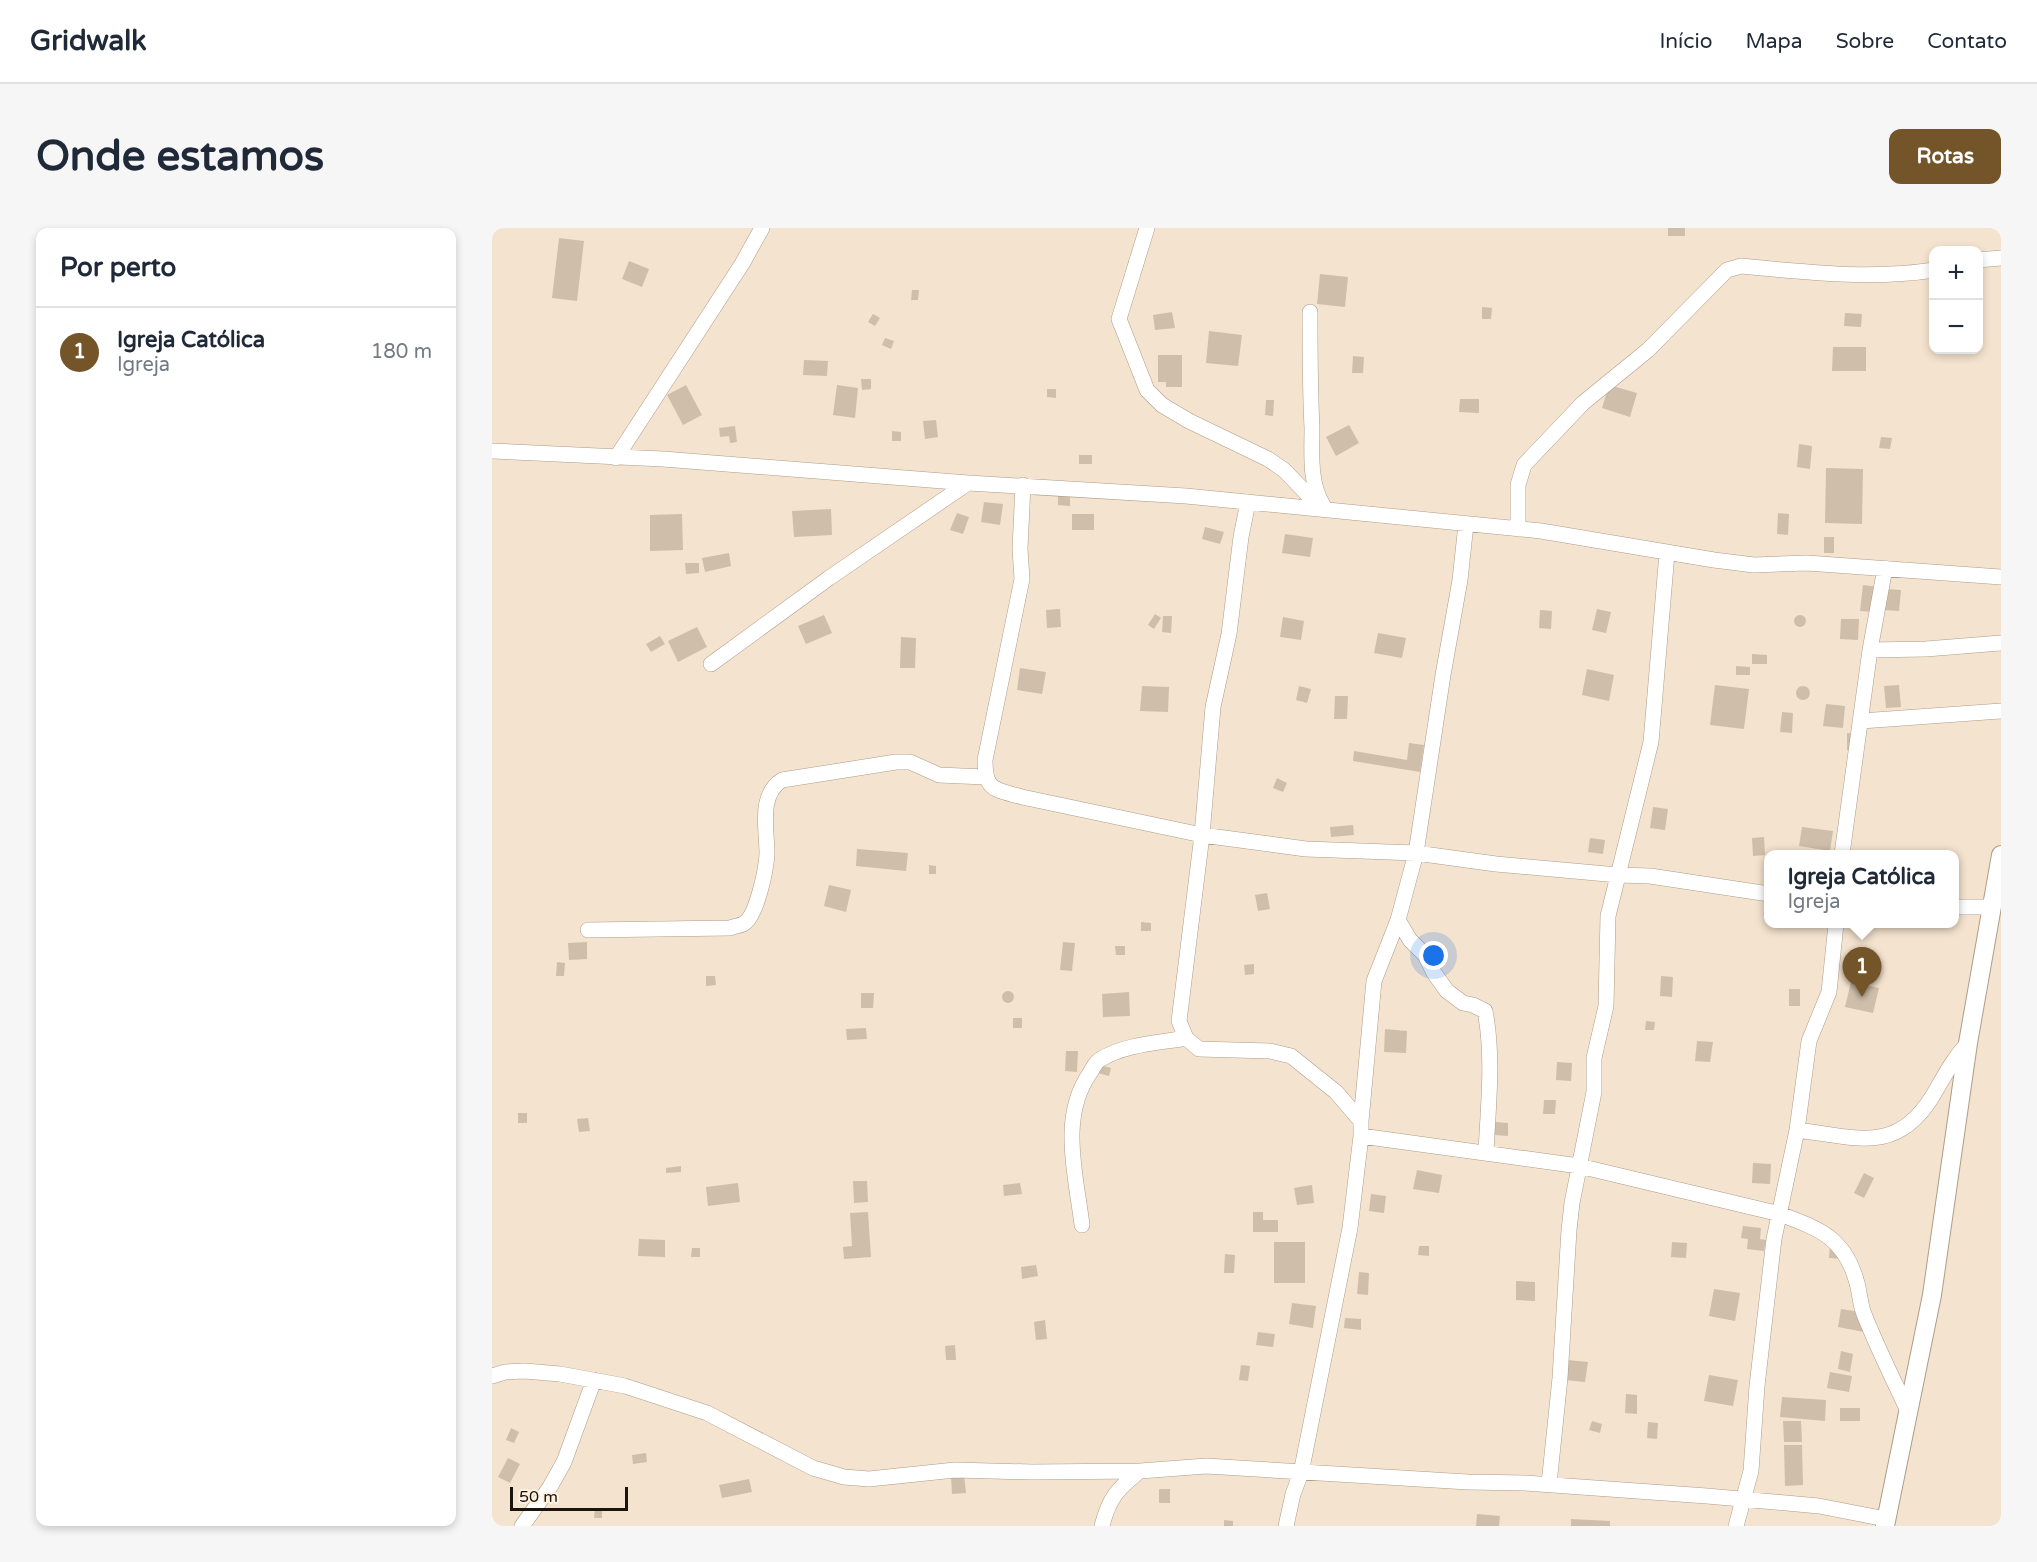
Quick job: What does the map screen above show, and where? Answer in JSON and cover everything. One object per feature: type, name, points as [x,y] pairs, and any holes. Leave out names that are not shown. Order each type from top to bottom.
[{"type":"street","points":[[616,458],[742,264],[762,228]]},
{"type":"street","points":[[1147,228],[1119,319],[1148,390],[1162,405],[1189,421],[1268,459],[1284,470],[1310,497],[1323,504]]},
{"type":"street","points":[[1983,260],[2001,258]]},
{"type":"street","points":[[1518,529],[1518,485],[1524,465],[1583,404],[1648,350],[1727,270],[1741,266],[1833,274],[1906,274],[1929,271]]},
{"type":"street","points":[[1310,312],[1314,481],[1323,504]]},
{"type":"street","points":[[492,451],[663,459],[968,483],[1248,502],[1323,504],[1518,529],[1754,565],[1807,563],[2001,577]]},
{"type":"street","points":[[711,664],[829,578],[968,483]]},
{"type":"street","points":[[1023,485],[1020,549],[1022,579],[985,760],[985,777],[990,785],[1000,791],[1203,836],[1315,850],[1416,853],[1496,864],[1650,876],[1764,893]]},
{"type":"street","points":[[1248,502],[1240,537],[1229,634],[1213,707],[1203,836],[1179,1021],[1186,1038],[1199,1049],[1270,1051],[1291,1056],[1335,1092],[1361,1128],[1486,1153],[1579,1166],[1780,1214],[1827,1234],[1849,1258],[1862,1309],[1908,1411]]},
{"type":"street","points":[[1286,1526],[1293,1494],[1301,1473],[1350,1228],[1374,981],[1398,920],[1416,853],[1461,580],[1466,524]]},
{"type":"street","points":[[1549,1484],[1560,1378],[1569,1230],[1594,1092],[1594,1058],[1606,1006],[1608,916],[1651,742],[1667,552]]},
{"type":"street","points":[[1843,850],[1870,650],[1885,568]]},
{"type":"street","points":[[1870,650],[1926,649],[2001,643]]},
{"type":"street","points":[[1861,722],[2001,711]]},
{"type":"street","points":[[588,930],[730,927],[745,923],[755,909],[767,857],[768,794],[774,785],[782,780],[896,762],[910,762],[939,775],[985,777]]},
{"type":"street","points":[[492,1376],[505,1372],[525,1371],[560,1374],[625,1386],[706,1413],[813,1468],[844,1478],[916,1476],[955,1470],[1140,1471],[1206,1466],[1468,1482],[1549,1484],[1744,1499],[1819,1506],[1886,1522],[1932,1295],[1968,1043],[2001,855]]},
{"type":"street","points":[[1959,907],[1991,907]]},
{"type":"street","points":[[1398,920],[1410,940],[1425,955],[1447,991],[1463,1003],[1485,1011],[1489,1070],[1486,1153]]},
{"type":"street","points":[[1736,1526],[1751,1472],[1757,1386],[1774,1239],[1797,1130],[1809,1041],[1829,992],[1836,928]]},
{"type":"street","points":[[1082,1225],[1071,1127],[1076,1099],[1082,1083],[1099,1060],[1124,1049],[1186,1038]]},
{"type":"street","points":[[1797,1130],[1879,1138],[1897,1133],[1915,1121],[1932,1097],[1953,1058],[1968,1043]]},
{"type":"street","points":[[522,1526],[550,1487],[564,1462],[594,1380]]},
{"type":"street","points":[[1102,1526],[1107,1506],[1117,1491],[1140,1471]]},
{"type":"building","points":[[1668,228],[1685,228],[1685,236],[1668,236]]},
{"type":"building","points":[[559,238],[584,241],[577,301],[552,298]]},
{"type":"building","points":[[629,261],[649,269],[642,287],[622,279]]},
{"type":"building","points":[[1320,274],[1348,277],[1345,307],[1317,304]]},
{"type":"building","points":[[912,290],[919,290],[918,300],[911,300]]},
{"type":"building","points":[[1482,307],[1492,308],[1491,319],[1482,319]]},
{"type":"building","points":[[1172,312],[1175,328],[1155,330],[1153,315]]},
{"type":"building","points":[[1845,313],[1862,314],[1861,327],[1844,326]]},
{"type":"building","points":[[873,314],[880,318],[875,326],[868,322]]},
{"type":"building","points":[[1209,331],[1242,335],[1238,366],[1206,363]]},
{"type":"building","points":[[885,338],[894,341],[891,349],[882,345]]},
{"type":"building","points":[[1833,347],[1866,347],[1866,371],[1832,371]]},
{"type":"building","points":[[1158,355],[1182,355],[1182,387],[1166,387],[1166,382],[1158,382]]},
{"type":"building","points":[[1353,356],[1364,357],[1363,373],[1352,373]]},
{"type":"building","points":[[804,360],[828,361],[827,376],[803,375]]},
{"type":"building","points":[[861,379],[871,379],[871,389],[862,390]]},
{"type":"building","points":[[686,385],[702,415],[683,425],[667,395]]},
{"type":"building","points":[[837,385],[858,388],[855,418],[833,415]]},
{"type":"building","points":[[1609,385],[1637,393],[1630,417],[1602,408]]},
{"type":"building","points":[[1047,389],[1056,389],[1056,398],[1047,397]]},
{"type":"building","points":[[1460,399],[1479,399],[1479,413],[1459,412]]},
{"type":"building","points":[[1266,400],[1274,400],[1273,416],[1265,415]]},
{"type":"building","points":[[936,420],[938,437],[925,439],[923,421]]},
{"type":"building","points":[[1349,425],[1359,443],[1336,456],[1326,437]]},
{"type":"building","points":[[735,426],[737,442],[730,443],[729,436],[720,437],[719,428]]},
{"type":"building","points":[[892,431],[901,432],[901,441],[892,441]]},
{"type":"building","points":[[1881,437],[1892,438],[1890,449],[1879,448]]},
{"type":"building","points":[[1799,444],[1812,446],[1810,469],[1797,467]]},
{"type":"building","points":[[1079,455],[1092,455],[1092,464],[1079,464]]},
{"type":"building","points":[[1826,468],[1863,469],[1862,524],[1825,523]]},
{"type":"building","points":[[1058,496],[1070,496],[1070,506],[1058,505]]},
{"type":"building","points":[[984,502],[1003,504],[1000,525],[981,522]]},
{"type":"building","points":[[831,509],[832,535],[794,537],[792,511]]},
{"type":"building","points":[[957,513],[969,517],[963,534],[950,530]]},
{"type":"building","points":[[1778,513],[1789,514],[1788,535],[1777,534]]},
{"type":"building","points":[[682,514],[683,550],[650,551],[650,515]]},
{"type":"building","points":[[1072,514],[1094,514],[1094,530],[1072,530]]},
{"type":"building","points":[[1205,527],[1224,532],[1220,544],[1202,539]]},
{"type":"building","points":[[1285,534],[1313,538],[1310,557],[1282,553]]},
{"type":"building","points":[[1824,537],[1834,537],[1834,553],[1824,553]]},
{"type":"building","points":[[729,553],[731,566],[705,572],[702,558]]},
{"type":"building","points":[[685,563],[699,563],[699,573],[686,574]]},
{"type":"building","points":[[1863,585],[1878,587],[1875,612],[1860,611]]},
{"type":"building","points":[[1886,589],[1901,590],[1899,611],[1884,610]]},
{"type":"building","points":[[1060,609],[1061,627],[1047,628],[1046,610]]},
{"type":"building","points":[[1597,609],[1611,612],[1606,633],[1592,630]]},
{"type":"building","points":[[1540,610],[1552,611],[1551,629],[1539,628]]},
{"type":"building","points":[[1155,614],[1161,618],[1154,629],[1148,625]]},
{"type":"building","points":[[824,615],[832,633],[806,644],[798,626]]},
{"type":"building","points":[[1802,615],[1806,621],[1802,627],[1798,627],[1794,619]]},
{"type":"building","points":[[1163,616],[1172,616],[1171,633],[1162,632]]},
{"type":"building","points":[[1283,617],[1304,621],[1301,640],[1280,637]]},
{"type":"building","points":[[1841,619],[1859,619],[1858,640],[1840,639]]},
{"type":"building","points":[[697,627],[707,647],[678,662],[668,641]]},
{"type":"building","points":[[1378,633],[1406,638],[1402,658],[1374,653]]},
{"type":"building","points":[[660,636],[665,644],[651,652],[646,644]]},
{"type":"building","points":[[901,637],[916,638],[915,668],[900,668]]},
{"type":"building","points":[[1752,654],[1767,655],[1767,664],[1752,664]]},
{"type":"building","points":[[1736,666],[1750,667],[1750,675],[1736,675]]},
{"type":"building","points":[[1020,668],[1046,672],[1042,694],[1017,690]]},
{"type":"building","points":[[1587,669],[1614,675],[1609,701],[1582,695]]},
{"type":"building","points":[[1715,685],[1749,689],[1744,729],[1710,725]]},
{"type":"building","points":[[1899,685],[1901,707],[1886,708],[1884,686]]},
{"type":"building","points":[[1142,686],[1169,687],[1168,712],[1140,711]]},
{"type":"building","points":[[1299,686],[1311,689],[1307,703],[1296,700]]},
{"type":"building","points":[[1800,686],[1806,686],[1810,693],[1806,700],[1800,700],[1796,696],[1796,690]]},
{"type":"building","points":[[1335,696],[1348,696],[1347,719],[1334,719]]},
{"type":"building","points":[[1826,704],[1845,706],[1843,728],[1823,726]]},
{"type":"building","points":[[1782,712],[1793,713],[1792,733],[1780,732]]},
{"type":"building","points":[[1847,733],[1856,734],[1855,750],[1847,750]]},
{"type":"building","points":[[1409,743],[1424,745],[1420,772],[1353,761],[1354,751],[1407,760]]},
{"type":"building","points":[[1277,778],[1287,783],[1283,792],[1273,788]]},
{"type":"building","points":[[1653,807],[1668,809],[1665,830],[1650,828]]},
{"type":"building","points":[[1353,825],[1354,835],[1331,837],[1330,827]]},
{"type":"building","points":[[1802,827],[1833,831],[1830,850],[1799,846]]},
{"type":"building","points":[[1764,837],[1764,855],[1753,856],[1752,838]]},
{"type":"building","points":[[1590,838],[1605,840],[1603,854],[1588,852]]},
{"type":"building","points":[[857,849],[908,853],[906,871],[856,866]]},
{"type":"building","points":[[929,865],[936,866],[936,874],[929,874]]},
{"type":"building","points":[[829,885],[851,890],[846,912],[824,906]]},
{"type":"building","points":[[1267,893],[1270,909],[1258,911],[1255,895]]},
{"type":"building","points":[[1141,922],[1151,923],[1151,931],[1141,931]]},
{"type":"building","points":[[587,942],[587,959],[569,960],[568,943]]},
{"type":"building","points":[[1063,942],[1075,943],[1072,971],[1060,970]]},
{"type":"building","points":[[1115,946],[1125,946],[1125,955],[1116,955]]},
{"type":"building","points":[[557,962],[565,963],[564,976],[556,976]]},
{"type":"building","points":[[1254,964],[1254,974],[1245,975],[1244,965]]},
{"type":"building","points":[[706,976],[715,976],[716,985],[706,986]]},
{"type":"building","points":[[1661,976],[1673,977],[1672,997],[1660,996]]},
{"type":"building","points":[[1851,982],[1879,988],[1873,1013],[1845,1007]]},
{"type":"building","points":[[1789,989],[1800,989],[1800,1006],[1789,1006]]},
{"type":"building","points":[[1010,991],[1014,997],[1010,1003],[1006,1003],[1002,995]]},
{"type":"building","points":[[1129,992],[1130,1016],[1103,1017],[1102,994]]},
{"type":"building","points":[[861,993],[874,993],[873,1008],[861,1008]]},
{"type":"building","points":[[1013,1018],[1022,1018],[1022,1028],[1013,1028]]},
{"type":"building","points":[[1646,1021],[1655,1022],[1654,1030],[1645,1030]]},
{"type":"building","points":[[866,1028],[867,1039],[847,1040],[846,1029]]},
{"type":"building","points":[[1385,1029],[1407,1031],[1406,1053],[1384,1052]]},
{"type":"building","points":[[1697,1041],[1713,1042],[1710,1062],[1695,1061]]},
{"type":"building","points":[[1066,1051],[1078,1051],[1077,1072],[1065,1071]]},
{"type":"building","points":[[1557,1062],[1572,1063],[1571,1081],[1556,1080]]},
{"type":"building","points":[[1100,1065],[1111,1068],[1109,1076],[1098,1073]]},
{"type":"building","points":[[1544,1100],[1556,1100],[1555,1114],[1543,1114]]},
{"type":"building","points":[[518,1113],[527,1113],[527,1123],[518,1123]]},
{"type":"building","points":[[588,1118],[590,1131],[579,1132],[577,1119]]},
{"type":"building","points":[[1495,1122],[1508,1123],[1508,1136],[1495,1135]]},
{"type":"building","points":[[1753,1163],[1771,1164],[1770,1184],[1752,1183]]},
{"type":"building","points":[[681,1166],[681,1172],[666,1173],[666,1168]]},
{"type":"building","points":[[1417,1170],[1442,1175],[1439,1193],[1413,1189]]},
{"type":"building","points":[[1864,1173],[1874,1178],[1864,1198],[1854,1193]]},
{"type":"building","points":[[853,1181],[867,1181],[868,1202],[854,1203]]},
{"type":"building","points":[[738,1183],[740,1202],[708,1206],[706,1187]]},
{"type":"building","points":[[1020,1183],[1022,1194],[1004,1196],[1003,1185]]},
{"type":"building","points":[[1312,1185],[1314,1203],[1297,1205],[1294,1188]]},
{"type":"building","points":[[1371,1194],[1386,1196],[1384,1213],[1369,1211]]},
{"type":"building","points":[[868,1212],[871,1257],[844,1259],[843,1247],[852,1246],[850,1213]]},
{"type":"building","points":[[1253,1212],[1263,1212],[1263,1220],[1278,1220],[1278,1232],[1253,1232]]},
{"type":"building","points":[[1743,1226],[1761,1228],[1760,1239],[1766,1240],[1764,1251],[1747,1249],[1748,1239],[1741,1238]]},
{"type":"building","points":[[639,1239],[665,1240],[665,1257],[638,1256]]},
{"type":"building","points":[[1274,1242],[1305,1242],[1305,1283],[1274,1283]]},
{"type":"building","points":[[1672,1242],[1687,1243],[1686,1258],[1671,1257]]},
{"type":"building","points":[[1830,1244],[1842,1259],[1829,1258]]},
{"type":"building","points":[[1419,1246],[1429,1246],[1429,1256],[1418,1255]]},
{"type":"building","points":[[692,1248],[700,1248],[700,1257],[691,1257]]},
{"type":"building","points":[[1225,1254],[1235,1255],[1234,1273],[1224,1273]]},
{"type":"building","points":[[1036,1265],[1038,1276],[1022,1279],[1021,1267]]},
{"type":"building","points":[[1359,1272],[1369,1273],[1368,1295],[1357,1294]]},
{"type":"building","points":[[1516,1281],[1535,1282],[1535,1301],[1516,1300]]},
{"type":"building","points":[[1714,1289],[1740,1293],[1735,1321],[1709,1316]]},
{"type":"building","points":[[1292,1303],[1316,1306],[1313,1328],[1289,1324]]},
{"type":"building","points":[[1841,1309],[1867,1313],[1864,1332],[1838,1327]]},
{"type":"building","points":[[1345,1318],[1361,1319],[1361,1330],[1344,1328]]},
{"type":"building","points":[[1045,1320],[1047,1339],[1036,1340],[1034,1322]]},
{"type":"building","points":[[1258,1332],[1275,1334],[1273,1347],[1256,1345]]},
{"type":"building","points":[[955,1345],[956,1360],[946,1360],[945,1346]]},
{"type":"building","points":[[1841,1351],[1853,1354],[1850,1372],[1838,1369]]},
{"type":"building","points":[[1567,1360],[1588,1362],[1585,1382],[1565,1380]]},
{"type":"building","points":[[1241,1365],[1250,1366],[1248,1381],[1239,1380]]},
{"type":"building","points":[[1830,1372],[1852,1376],[1849,1392],[1827,1388]]},
{"type":"building","points":[[1709,1375],[1738,1380],[1733,1406],[1704,1401]]},
{"type":"building","points":[[1626,1394],[1637,1395],[1637,1414],[1625,1413]]},
{"type":"building","points":[[1782,1397],[1826,1400],[1825,1421],[1780,1417]]},
{"type":"building","points":[[1840,1408],[1860,1408],[1860,1421],[1840,1421]]},
{"type":"building","points":[[1592,1421],[1602,1424],[1600,1433],[1589,1430]]},
{"type":"building","points":[[1783,1421],[1801,1421],[1802,1442],[1784,1442]]},
{"type":"building","points":[[1648,1422],[1658,1423],[1657,1439],[1647,1438]]},
{"type":"building","points":[[511,1428],[519,1432],[514,1443],[506,1440]]},
{"type":"building","points":[[1784,1445],[1802,1445],[1803,1485],[1785,1486]]},
{"type":"building","points":[[646,1453],[647,1462],[633,1464],[632,1455]]},
{"type":"building","points":[[508,1458],[520,1464],[510,1483],[498,1477]]},
{"type":"building","points":[[964,1475],[966,1493],[952,1494],[951,1476]]},
{"type":"building","points":[[749,1479],[752,1492],[722,1498],[719,1485]]},
{"type":"building","points":[[1159,1489],[1170,1489],[1170,1503],[1159,1503]]},
{"type":"building","points":[[595,1509],[602,1509],[602,1518],[594,1518]]},
{"type":"building","points":[[1477,1514],[1500,1516],[1499,1526],[1476,1526]]},
{"type":"building","points":[[1571,1519],[1610,1521],[1610,1526],[1571,1526]]},
{"type":"building","points":[[1224,1520],[1233,1521],[1233,1526],[1224,1526]]},
{"type":"place","name":"Igreja Católica","points":[[1862,997]]}]
